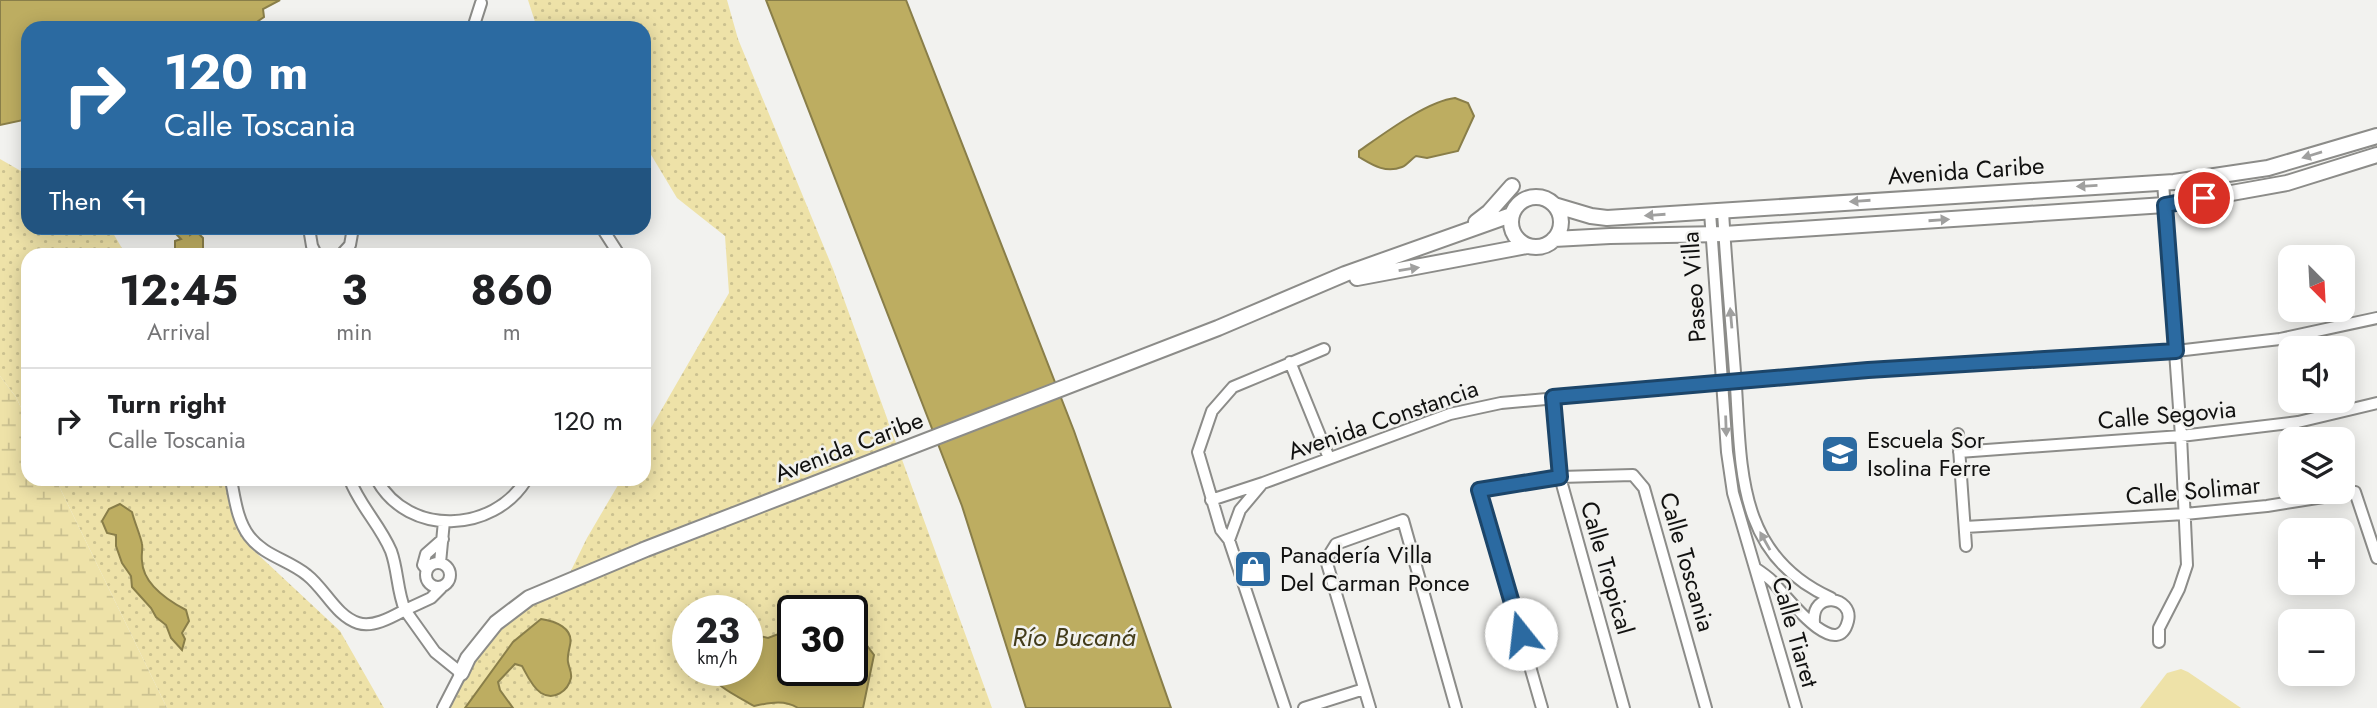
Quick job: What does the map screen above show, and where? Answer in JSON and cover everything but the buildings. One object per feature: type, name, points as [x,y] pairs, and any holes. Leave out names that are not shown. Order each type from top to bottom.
[{"type":"street","points":[[475,21],[481,3]]},
{"type":"street","name":"Avenida Caribe","points":[[1554,205],[1607,218],[2163,182],[2268,168],[2377,136]]},
{"type":"street","name":"Avenida Caribe","points":[[1554,239],[1718,234],[2165,205],[2287,183],[2377,155]]},
{"type":"street","points":[[2159,642],[2159,628],[2178,592],[2187,565],[2176,351],[2163,182]]},
{"type":"street","points":[[1467,229],[1489,212],[1512,186]]},
{"type":"street","points":[[1544,199],[1554,205],[1561,218],[1554,239],[1541,247],[1527,246],[1520,242],[1512,230],[1511,215],[1521,202],[1544,199]]},
{"type":"street","name":"Paseo Villa","points":[[1717,211],[1727,452],[1733,493],[1755,568]]},
{"type":"street","name":"Avenida Caribe","points":[[443,708],[468,658],[496,623],[529,598],[646,549],[1467,229],[1511,215]]},
{"type":"street","name":"Paseo Villa","points":[[1718,234],[1736,380],[1738,445],[1748,503],[1771,551],[1810,589],[1834,600]]},
{"type":"street","name":"Avenida Caribe","points":[[1318,287],[1527,246]]},
{"type":"street","name":"Avenida Constancia","points":[[1211,500],[1450,414],[1501,403],[1736,380],[2176,351],[2280,339],[2377,317]]},
{"type":"street","points":[[1285,708],[1229,540],[1221,530],[1198,452],[1212,411],[1233,387],[1324,349]]},
{"type":"street","points":[[1290,362],[1329,458]]},
{"type":"street","name":"Calle Tropical","points":[[1553,397],[1560,477],[1624,708]]},
{"type":"street","name":"Calle Segovia","points":[[1959,452],[2181,436],[2298,422],[2377,403]]},
{"type":"street","points":[[1958,434],[1966,545]]},
{"type":"street","name":"Calle Toscania","points":[[1542,708],[1479,490],[1560,477],[1633,475],[1644,488],[1706,708]]},
{"type":"street","points":[[1229,540],[1240,510],[1263,483]]},
{"type":"street","points":[[232,486],[239,516],[245,531],[254,542],[264,551],[308,576],[342,614],[357,623],[367,625],[385,620],[431,598],[448,583],[451,575],[447,567],[440,563],[432,564],[427,570],[426,578],[429,584],[441,588]]},
{"type":"street","points":[[353,486],[391,553],[397,589],[405,610],[435,652],[461,673]]},
{"type":"street","points":[[381,486],[403,507],[444,522],[488,515],[509,501],[521,486]]},
{"type":"street","name":"Calle Solimar","points":[[1965,527],[2185,514],[2267,506],[2355,492],[2377,558]]},
{"type":"street","points":[[1370,708],[1326,560],[1336,544],[1403,520],[1456,708]]},
{"type":"street","points":[[440,563],[444,522]]},
{"type":"street","points":[[427,570],[423,565],[424,558],[443,538]]},
{"type":"street","points":[[1755,568],[1770,578],[1819,631],[1827,635],[1844,629],[1848,621],[1848,611],[1834,600],[1825,600],[1817,606],[1813,614],[1814,623]]},
{"type":"street","name":"Calle Tiaret","points":[[1755,568],[1796,708]]},
{"type":"street","points":[[1768,614],[1776,602],[1788,598]]},
{"type":"street","points":[[1304,708],[1364,689]]},
{"type":"green space","points":[[528,0],[727,0],[738,39],[833,269],[992,708],[447,708],[486,638],[528,604],[562,589],[587,538],[617,486],[651,486],[651,428],[729,293],[725,236],[677,198],[651,155],[651,21],[535,21]]},
{"type":"green space","points":[[0,159],[21,171],[21,235],[114,235],[122,248],[21,248],[21,407],[0,376]]},
{"type":"green space","points":[[0,376],[21,407],[21,486],[59,486],[167,708],[0,708]]},
{"type":"green space","points":[[59,486],[227,486],[251,548],[340,631],[384,708],[167,708]]},
{"type":"green space","points":[[2181,669],[2241,708],[2140,708],[2167,673]]},
{"type":"water","points":[[0,0],[280,0],[263,9],[264,17],[258,21],[21,21],[21,120],[0,125]]},
{"type":"water","name":"Río Bucaná","points":[[766,0],[906,0],[1074,431],[1171,708],[1026,708],[962,506]]},
{"type":"water","points":[[1455,98],[1468,103],[1474,116],[1458,151],[1427,158],[1416,156],[1396,169],[1379,167],[1359,157],[1359,151],[1405,120],[1431,105]]},
{"type":"water","points":[[177,235],[200,235],[203,238],[203,248],[175,248],[175,241],[181,239]]},
{"type":"water","points":[[120,504],[132,512],[142,546],[143,569],[151,584],[186,610],[189,621],[182,633],[185,639],[182,650],[171,638],[166,625],[156,617],[132,587],[131,576],[122,563],[116,546],[116,535],[107,533],[102,521],[109,509]]},
{"type":"water","points":[[541,619],[562,626],[569,634],[568,660],[571,676],[567,687],[551,696],[541,693],[522,666],[515,664],[498,682],[500,690],[513,708],[465,708],[513,642]]},
{"type":"water","points":[[777,635],[777,686],[868,686],[863,708],[798,708],[776,702],[754,706],[721,686],[763,686],[763,637]]},
{"type":"water","points":[[868,647],[874,655],[868,684]]},
{"type":"place","name":"Escuela Sor Isolina Ferre","points":[[1840,454]]},
{"type":"place","name":"Panadería Villa Del Carman Ponce","points":[[1253,569]]},
{"type":"route","points":[[1521,634],[1479,490],[1560,477],[1553,397],[1868,370],[2176,351],[2165,205],[2204,198]]}]
